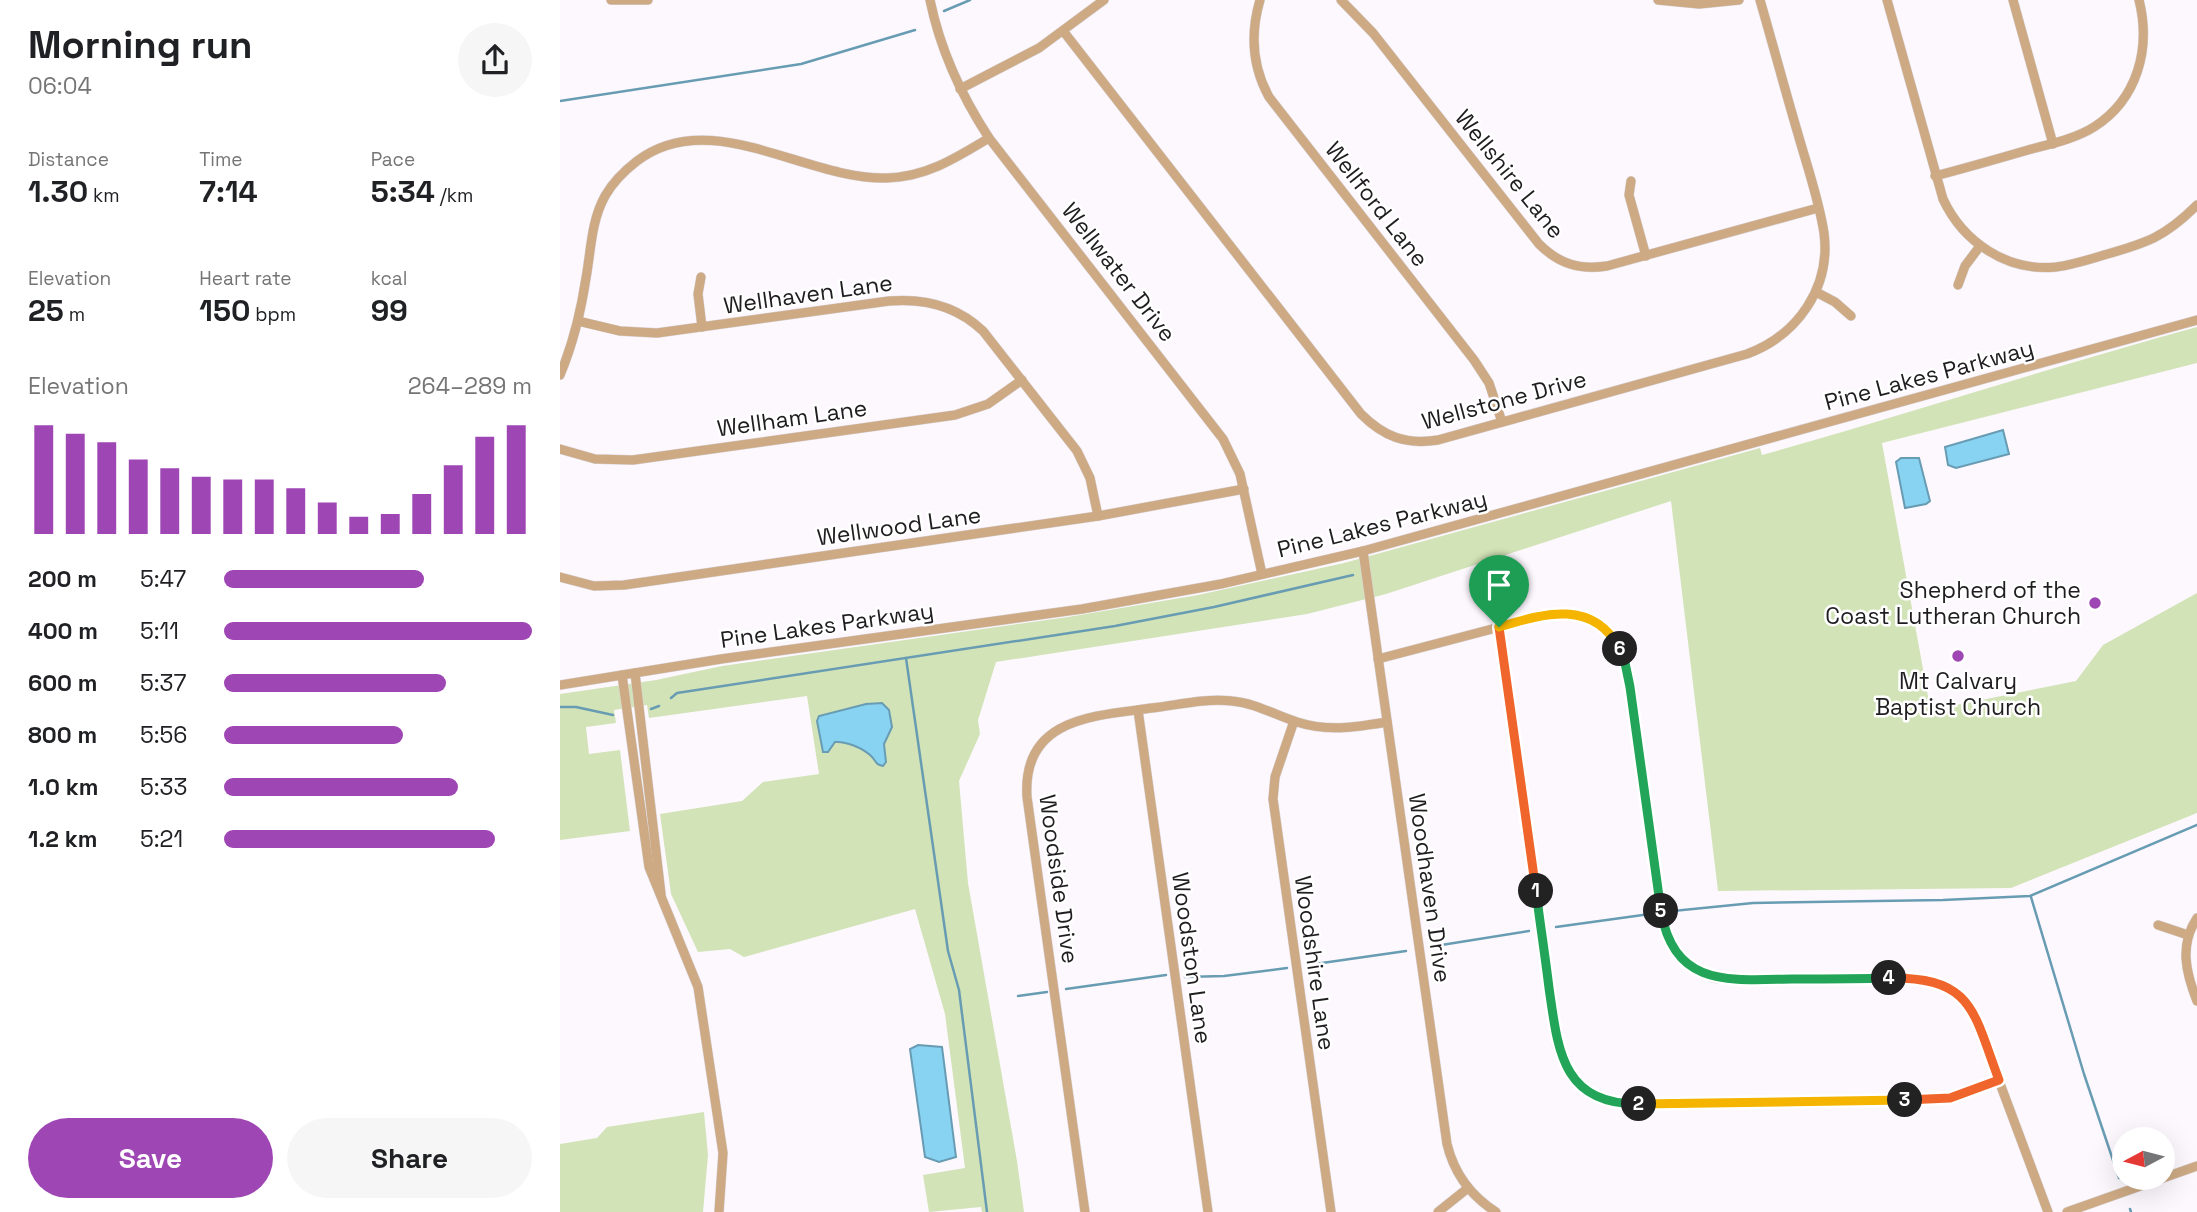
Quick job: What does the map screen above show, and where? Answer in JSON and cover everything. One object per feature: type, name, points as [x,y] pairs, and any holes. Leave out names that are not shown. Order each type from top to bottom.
[{"type":"street","points":[[611,0],[648,0]]},
{"type":"street","name":"Wellwater Drive","points":[[930,0],[944,49],[960,89],[989,138],[1211,421],[1234,459],[1244,489],[1262,575]]},
{"type":"street","points":[[960,89],[1029,54],[1064,32],[1104,0]]},
{"type":"street","name":"Wellford Lane","points":[[1260,0],[1254,27],[1254,52],[1261,80],[1269,97],[1474,360],[1489,383],[1502,422]]},
{"type":"street","name":"Wellshire Lane","points":[[1341,0],[1373,33],[1519,220],[1549,254],[1571,265],[1594,268],[1818,208]]},
{"type":"street","points":[[1658,0],[1708,4],[1739,0]]},
{"type":"street","name":"Wellstone Drive","points":[[1064,32],[1353,403],[1375,427],[1390,437],[1418,443],[1438,440],[1755,351],[1790,329],[1809,306],[1823,271],[1824,234],[1760,0]]},
{"type":"street","points":[[1887,0],[1935,176],[1950,214],[1980,246],[2012,262],[2031,267],[2061,266],[2151,241],[2169,230],[2197,205]]},
{"type":"street","points":[[2013,0],[2053,144]]},
{"type":"street","points":[[1935,176],[2053,144],[2095,127],[2113,111],[2129,91],[2139,69],[2144,46],[2139,0]]},
{"type":"street","points":[[560,375],[578,321],[594,227],[603,200],[622,173],[657,149],[687,140],[715,140],[849,174],[884,178],[933,169],[989,138]]},
{"type":"street","points":[[1630,181],[1629,195],[1646,256]]},
{"type":"street","points":[[1958,285],[1965,266],[1980,246]]},
{"type":"street","points":[[701,277],[698,294],[702,327]]},
{"type":"street","points":[[1815,292],[1835,302],[1851,316]]},
{"type":"street","name":"Wellhaven Lane","points":[[578,321],[639,333],[657,333],[889,301],[929,302],[955,312],[977,325],[1022,380],[1082,460],[1092,486],[1098,516]]},
{"type":"street","name":"Pine Lakes Parkway","points":[[560,685],[1082,609],[1262,575],[1363,551],[2197,320]]},
{"type":"street","name":"Wellham Lane","points":[[560,449],[595,459],[633,460],[955,415],[988,404],[1022,380]]},
{"type":"street","name":"Wellwood Lane","points":[[560,577],[584,585],[613,586],[1098,516],[1244,489]]},
{"type":"street","name":"Woodhaven Drive","points":[[1363,551],[1445,1136],[1451,1159],[1468,1188],[1496,1212]]},
{"type":"street","points":[[1378,659],[1553,612],[1575,614],[1600,626],[1617,643],[1624,658],[1663,919],[1669,942],[1682,960],[1705,975],[1725,980],[1912,978],[1939,983],[1961,996],[1970,1008],[2048,1212]]},
{"type":"street","points":[[1499,627],[1555,1032],[1562,1060],[1577,1083],[1601,1099],[1634,1104],[1944,1099],[1965,1094],[1999,1080]]},
{"type":"street","points":[[635,673],[662,900]]},
{"type":"street","points":[[622,675],[646,852],[652,878],[698,987],[723,1153],[719,1212]]},
{"type":"street","name":"Woodside Drive","points":[[1085,1212],[1027,783],[1031,761],[1037,751],[1049,736],[1061,727],[1081,719],[1226,700],[1251,705],[1294,721],[1335,729],[1387,722]]},
{"type":"street","name":"Woodston Lane","points":[[1138,710],[1208,1212]]},
{"type":"street","name":"Woodshire Lane","points":[[1294,721],[1275,777],[1273,799],[1331,1212]]},
{"type":"street","points":[[2197,918],[2188,934],[2186,946],[2186,967],[2197,1001]]},
{"type":"street","points":[[2158,925],[2188,934]]},
{"type":"street","points":[[2067,1212],[2197,1166]]},
{"type":"street","points":[[1438,1212],[1468,1188]]},
{"type":"green space","points":[[2197,327],[2197,363],[1882,443],[1929,702],[1936,709],[2076,681],[2103,645],[2197,593],[2197,813],[2011,888],[1718,891],[1671,501],[1386,594],[1307,614],[996,662],[978,720],[980,734],[959,781],[968,883],[1024,1212],[982,1212],[981,1207],[929,1212],[923,1175],[965,1168],[945,1014],[915,909],[744,957],[730,949],[698,952],[671,894],[660,814],[742,801],[763,782],[819,774],[807,696],[649,718],[647,705],[614,710],[616,723],[586,727],[589,754],[620,750],[630,831],[560,840],[560,694],[656,680],[722,666],[1068,617],[1198,595],[1344,563],[1760,448],[1762,455]]},
{"type":"green space","points":[[704,1112],[708,1155],[703,1212],[560,1212],[560,1144],[597,1138],[607,1127]]},
{"type":"water","points":[[2003,430],[2009,454],[1956,468],[1948,465],[1945,447]]},
{"type":"water","points":[[1901,458],[1919,458],[1930,501],[1926,504],[1905,508],[1896,462]]},
{"type":"water","points":[[882,703],[889,710],[892,727],[884,744],[886,762],[883,766],[863,750],[844,743],[835,742],[828,752],[823,752],[817,721],[819,716],[866,704]]},
{"type":"water","points":[[918,1045],[942,1047],[956,1157],[939,1162],[925,1157],[910,1049]]},
{"type":"waterway","points":[[944,11],[970,0]]},
{"type":"waterway","points":[[560,101],[801,64],[915,30]]},
{"type":"waterway","points":[[671,698],[677,693],[1115,626],[1214,607],[1353,575]]},
{"type":"waterway","points":[[906,658],[948,951],[959,990],[987,1212]]},
{"type":"waterway","points":[[651,709],[659,706]]},
{"type":"waterway","points":[[560,707],[576,707],[613,715]]},
{"type":"waterway","points":[[1673,911],[1753,903],[2030,896],[2197,825]]},
{"type":"waterway","points":[[2031,897],[2112,1157]]},
{"type":"waterway","points":[[1556,927],[1650,914]]},
{"type":"waterway","points":[[1429,947],[1529,931]]},
{"type":"waterway","points":[[1308,965],[1406,951]]},
{"type":"waterway","points":[[1185,977],[1224,976],[1287,968]]},
{"type":"waterway","points":[[1066,989],[1166,975]]},
{"type":"waterway","points":[[1018,996],[1047,992]]},
{"type":"place","name":"Shepherd of the Coast Lutheran Church","points":[[2095,603]]},
{"type":"place","name":"Mt Calvary Baptist Church","points":[[1958,656]]},
{"type":"route","points":[[1553,612],[1575,614],[1600,626],[1617,643],[1627,667],[1663,919],[1669,942],[1682,960],[1705,975],[1725,980],[1912,978],[1939,983],[1961,996],[1967,1003],[1999,1080],[1965,1094],[1944,1099],[1634,1104],[1601,1099],[1577,1083],[1562,1060],[1555,1032],[1499,627],[1553,612]]}]
